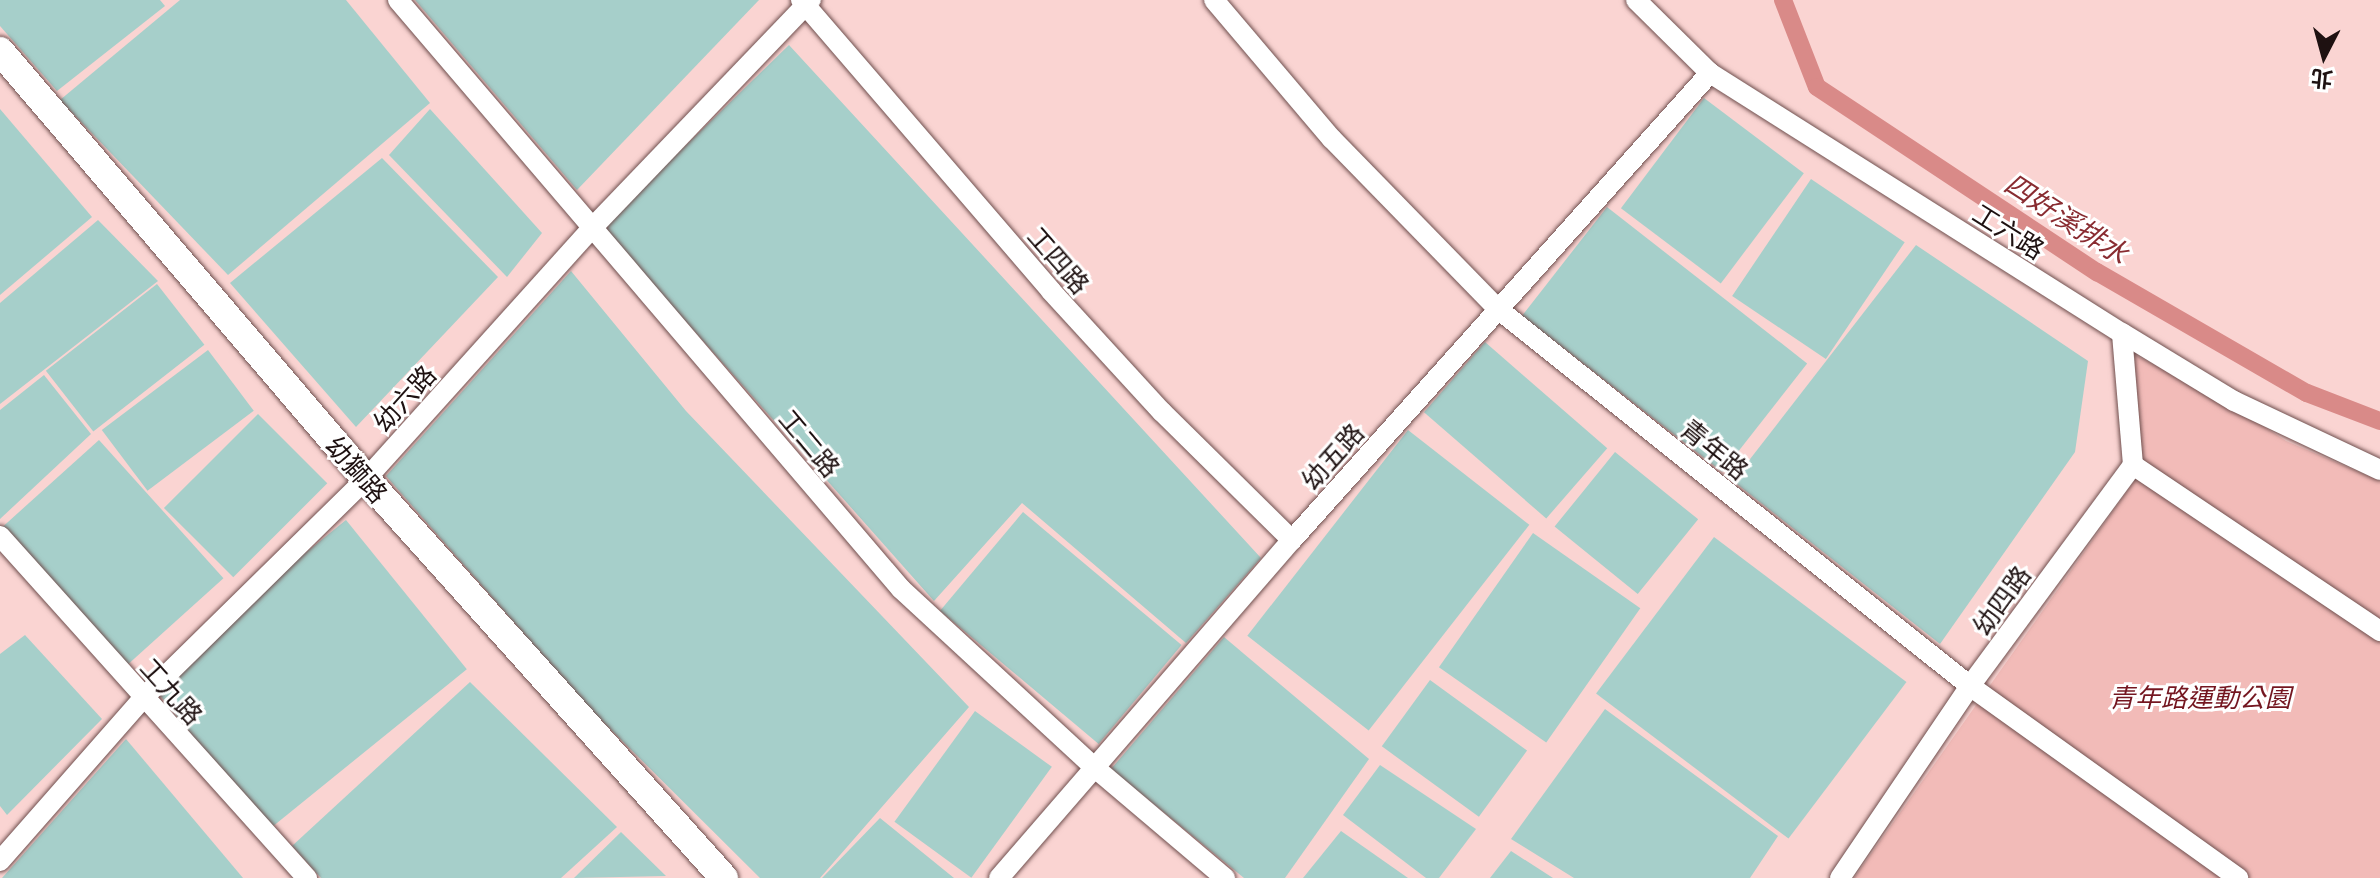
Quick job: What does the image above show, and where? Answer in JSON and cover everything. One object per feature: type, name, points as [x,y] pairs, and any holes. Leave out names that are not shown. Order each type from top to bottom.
[{"type":"street","name":"工二路","points":[[398,0],[901,589],[1094,767],[1225,878]]},
{"type":"street","name":"青年路","points":[[1214,0],[1332,139],[1498,309],[1970,686],[2238,878]]},
{"type":"street","name":"工六路","points":[[1636,0],[1710,73],[2234,401],[2380,470]]},
{"type":"street","name":"幼六路","points":[[0,861],[143,698],[366,479],[593,227],[806,2]]},
{"type":"street","name":"工四路","points":[[806,2],[1051,291],[1162,412],[1292,540]]},
{"type":"street","name":"幼獅路","points":[[0,51],[366,479],[724,878]]},
{"type":"street","name":"幼五路","points":[[999,878],[1292,540],[1710,73]]},
{"type":"street","points":[[2122,333],[2133,465],[2380,631]]},
{"type":"street","name":"幼四路","points":[[1840,878],[1970,686],[2133,465]]},
{"type":"street","name":"工九路","points":[[0,536],[307,878]]},
{"type":"green space","name":"青年路運動公園","points":[[2135,355],[2217,396],[2286,441],[2380,481],[2380,878],[1854,878],[2135,480]]},
{"type":"building","points":[[0,0],[160,0],[165,6],[57,91],[0,26]]},
{"type":"building","points":[[180,0],[346,0],[430,103],[228,275],[60,100]]},
{"type":"building","points":[[415,0],[759,0],[577,190]]},
{"type":"building","points":[[789,45],[1261,558],[1186,643],[1022,503],[934,601],[602,227]]},
{"type":"building","points":[[1704,98],[1804,173],[1721,283],[1621,208]]},
{"type":"building","points":[[0,109],[92,217],[0,295]]},
{"type":"building","points":[[430,109],[542,233],[507,277],[389,155]]},
{"type":"building","points":[[382,158],[498,277],[356,427],[230,283]]},
{"type":"building","points":[[1811,179],[1905,242],[1826,359],[1732,296]]},
{"type":"building","points":[[1607,207],[1807,363],[1722,472],[1522,316]]},
{"type":"building","points":[[98,220],[158,281],[0,404],[0,303]]},
{"type":"building","points":[[1916,245],[2088,361],[2075,452],[1940,644],[1733,481]]},
{"type":"building","points":[[571,271],[686,411],[969,707],[820,878],[760,878],[588,707],[386,476]]},
{"type":"building","points":[[157,284],[204,345],[93,431],[46,371]]},
{"type":"building","points":[[1485,342],[1607,448],[1546,518],[1424,412]]},
{"type":"building","points":[[208,350],[254,411],[148,491],[102,430]]},
{"type":"building","points":[[44,375],[91,434],[0,519],[0,410]]},
{"type":"building","points":[[258,414],[327,483],[233,577],[164,508]]},
{"type":"building","points":[[1408,430],[1529,525],[1369,730],[1247,636]]},
{"type":"building","points":[[99,440],[223,578],[126,666],[2,528]]},
{"type":"building","points":[[1615,452],[1698,519],[1638,594],[1555,527]]},
{"type":"building","points":[[1023,512],[1182,645],[1099,744],[940,611]]},
{"type":"building","points":[[346,520],[467,669],[269,830],[148,680]]},
{"type":"building","points":[[1533,533],[1640,608],[1546,742],[1439,667]]},
{"type":"building","points":[[1714,537],[1906,682],[1789,839],[1596,694]]},
{"type":"building","points":[[25,635],[102,719],[7,815],[0,806],[0,654]]},
{"type":"building","points":[[1224,637],[1369,759],[1285,878],[1244,878],[1111,769]]},
{"type":"building","points":[[1430,680],[1527,751],[1479,817],[1382,746]]},
{"type":"building","points":[[470,682],[617,827],[561,878],[321,878],[292,846]]},
{"type":"building","points":[[1605,709],[1778,836],[1750,878],[1574,878],[1511,839]]},
{"type":"building","points":[[975,711],[1052,767],[971,878],[894,822]]},
{"type":"building","points":[[126,739],[243,878],[2,878]]},
{"type":"building","points":[[1380,765],[1476,829],[1439,878],[1426,878],[1343,815]]},
{"type":"building","points":[[880,818],[954,878],[822,878]]},
{"type":"building","points":[[1341,831],[1408,878],[1303,878]]},
{"type":"building","points":[[621,832],[666,876],[574,878]]},
{"type":"building","points":[[1511,851],[1553,878],[1490,878]]},
{"type":"waterway","name":"四好溪排水","points":[[1783,0],[1817,87],[2097,272],[2307,393],[2380,421]]}]
